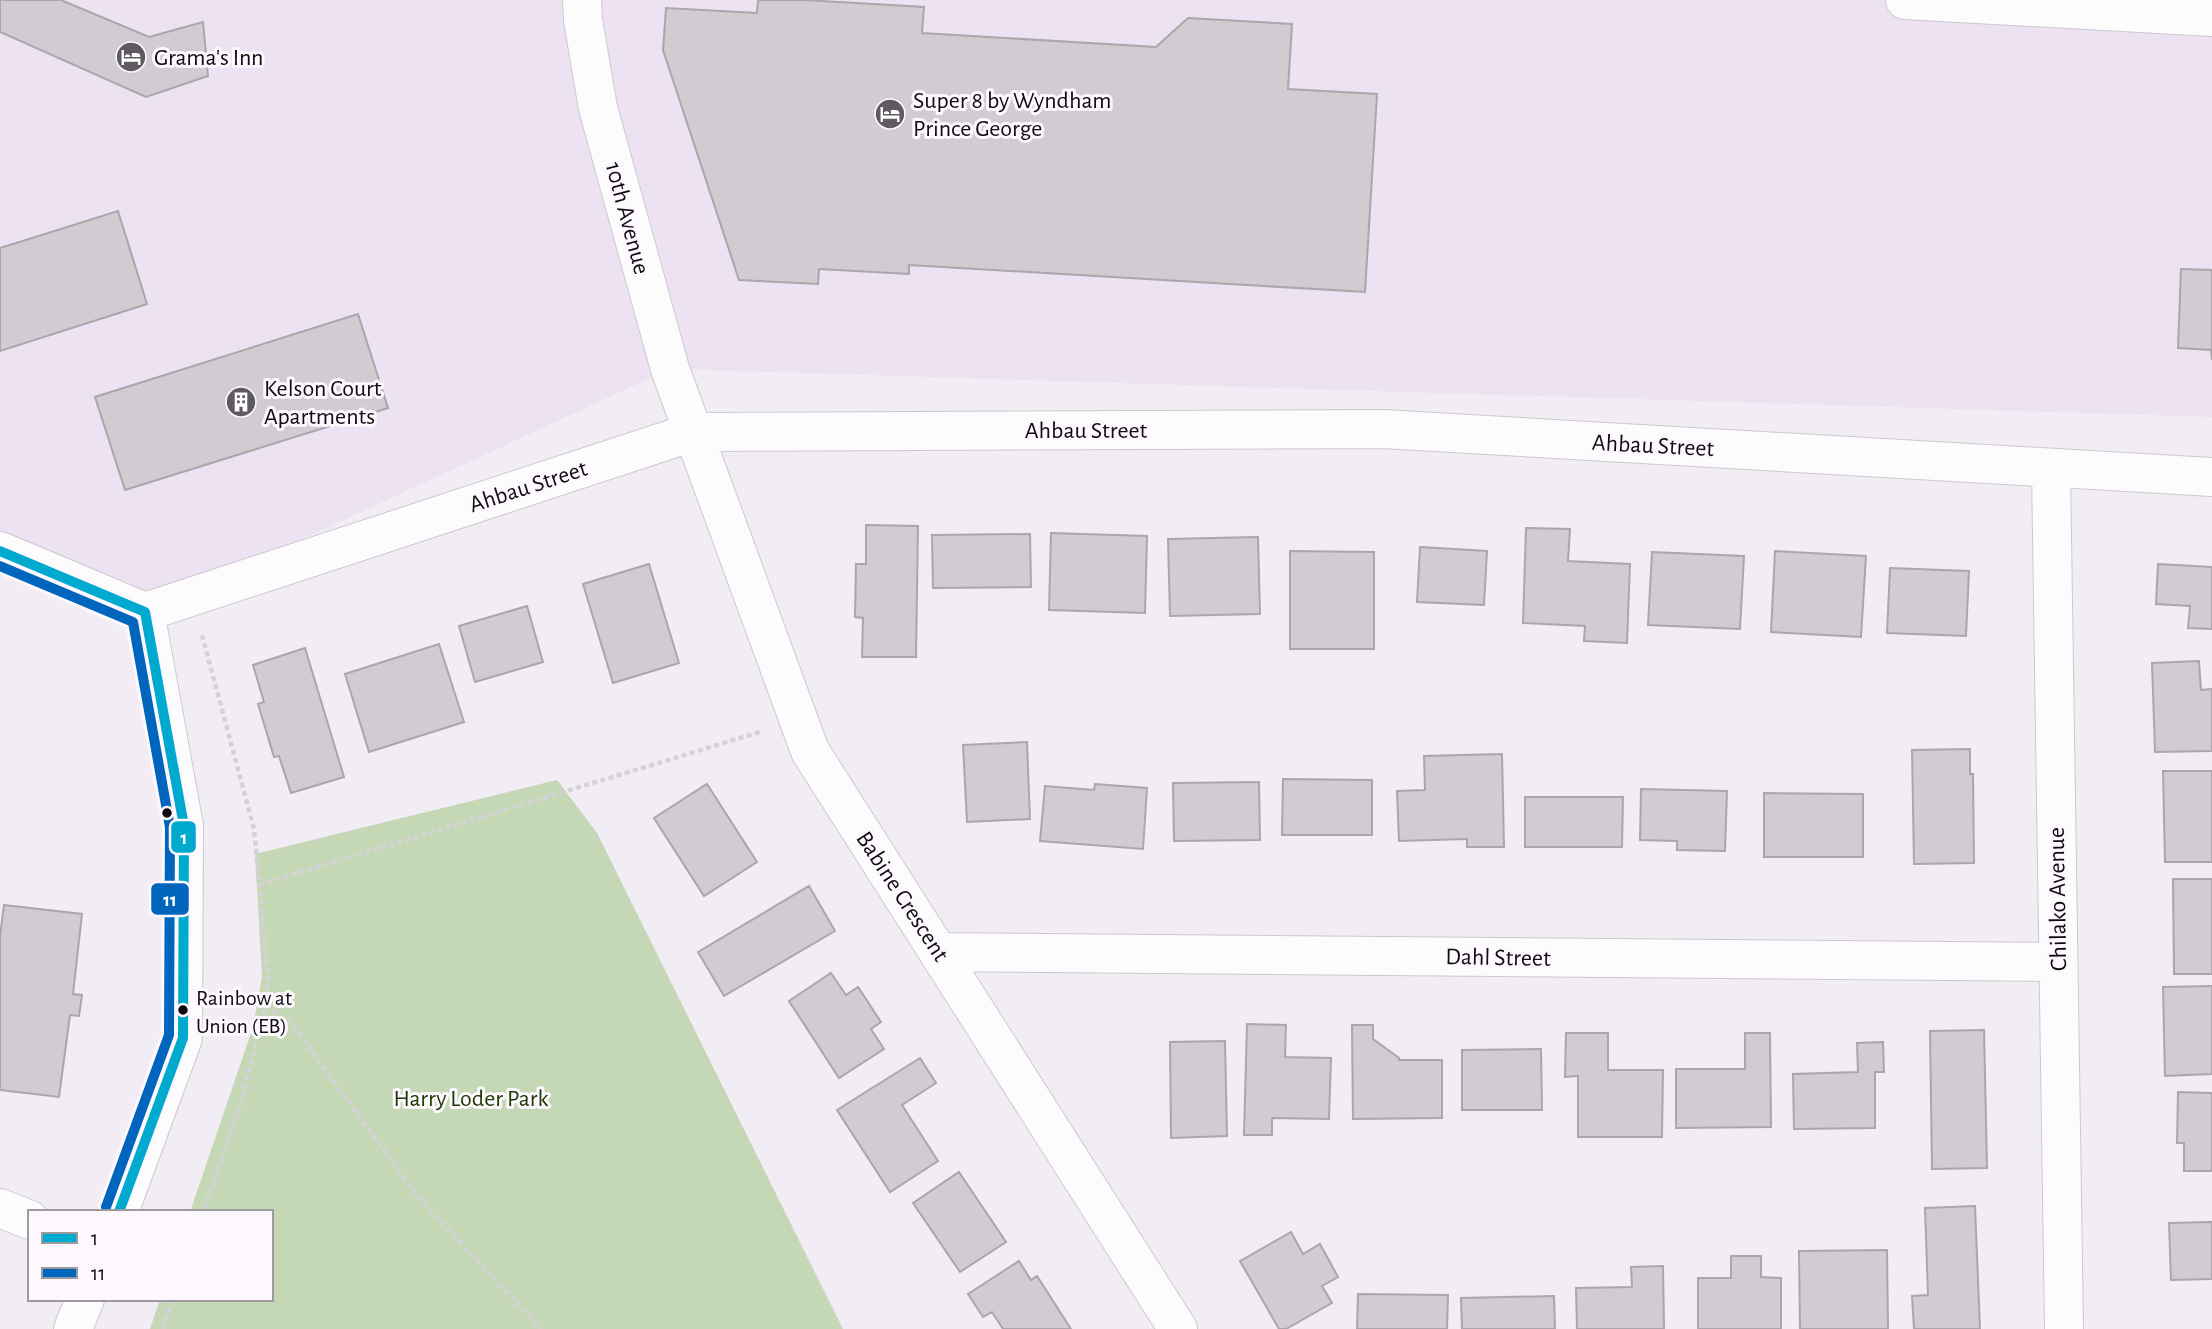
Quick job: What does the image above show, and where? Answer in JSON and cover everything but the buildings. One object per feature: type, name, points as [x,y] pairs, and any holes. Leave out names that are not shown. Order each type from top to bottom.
[{"type":"street","name":"10th Avenue","points":[[582,0],[598,108],[670,369],[693,432]]},
{"type":"street","points":[[1905,0],[2025,3],[2212,17]]},
{"type":"street","name":"Ahbau Street","points":[[145,612],[693,432],[1383,429],[2212,477]]},
{"type":"street","name":"Babine Crescent","points":[[693,432],[810,751],[1178,1329]]},
{"type":"street","name":"Chilako Avenue","points":[[2051,469],[2064,1329]]},
{"type":"street","points":[[0,551],[145,612],[184,826],[183,1038],[120,1210]]},
{"type":"street","name":"Dahl Street","points":[[938,952],[2058,962]]},
{"type":"street","points":[[0,1208],[28,1219]]},
{"type":"street","points":[[73,1329],[84,1301]]},
{"type":"path","points":[[192,596],[254,829],[268,977],[265,1006],[239,1111],[205,1210]]},
{"type":"path","points":[[259,885],[798,720]]},
{"type":"path","points":[[265,1006],[293,1025],[418,1197],[541,1329]]},
{"type":"path","points":[[163,1329],[172,1301]]},
{"type":"shaded area","points":[[0,0],[2212,0],[2212,417],[670,369],[145,612],[0,570]]},
{"type":"green space","name":"Harry Loder Park","points":[[557,780],[597,833],[843,1329],[150,1329],[159,1301],[273,1301],[273,1210],[191,1210],[253,1027],[262,977],[255,854]]},
{"type":"transit line","name":"1","points":[[0,551],[145,612],[184,826],[183,1038],[120,1210]]},
{"type":"transit line","name":"11","points":[[0,566],[133,622],[170,827],[169,1035],[106,1207]]},
{"type":"place","name":"Grama's Inn","points":[[131,57]]},
{"type":"place","name":"Super 8 by Wyndham Prince George","points":[[890,114]]},
{"type":"place","name":"Kelson Court Apartments","points":[[241,402]]},
{"type":"place","name":"Rainbow at Union (EB)","points":[[183,1010]]}]
